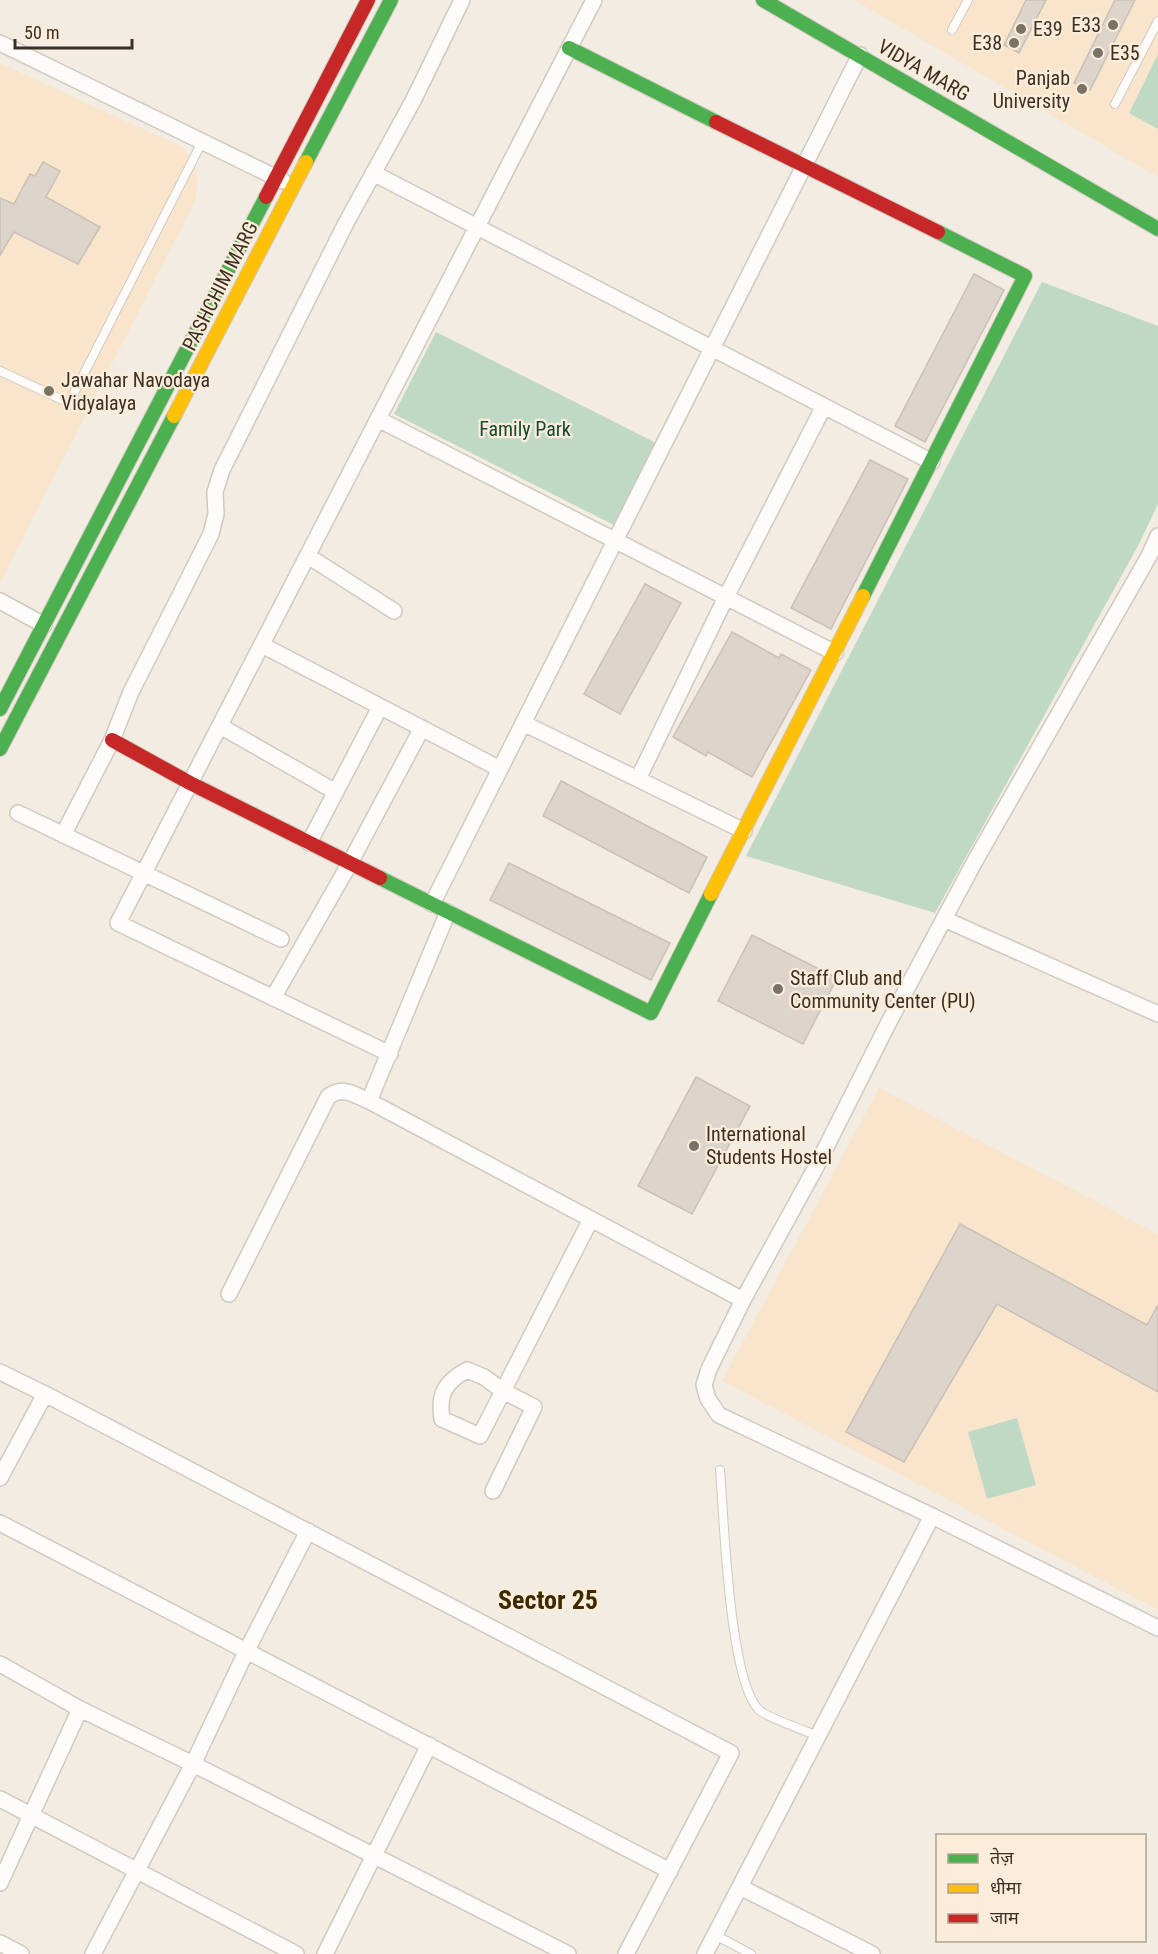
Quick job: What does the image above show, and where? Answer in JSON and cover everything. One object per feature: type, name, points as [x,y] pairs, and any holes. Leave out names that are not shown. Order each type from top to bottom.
[{"type":"main road","points":[[0,709],[368,0]]},
{"type":"main road","name":"PASHCHIM MARG","points":[[0,749],[391,0]]},
{"type":"main road","name":"VIDYA MARG","points":[[763,0],[1158,229]]},
{"type":"main road","name":"VIDYA MARG","points":[[789,0],[1158,214]]},
{"type":"main road","points":[[112,740],[190,783],[651,1012],[932,462],[1024,276],[569,48]]},
{"type":"street","points":[[63,835],[112,740],[131,692],[211,534],[216,514],[215,492],[222,470],[346,223],[414,99],[462,0]]},
{"type":"street","points":[[390,1054],[118,923],[594,0]]},
{"type":"street","points":[[0,43],[293,187]]},
{"type":"street","points":[[432,904],[860,55]]},
{"type":"street","points":[[374,173],[932,462]]},
{"type":"street","points":[[638,779],[726,597],[824,406]]},
{"type":"street","points":[[378,419],[835,653]]},
{"type":"street","points":[[1158,536],[1153,558],[944,919],[891,1018],[816,1167],[743,1300],[709,1369],[705,1385],[708,1399],[719,1415],[932,1516],[1158,1628]]},
{"type":"street","points":[[308,556],[394,611]]},
{"type":"street","points":[[0,602],[44,625]]},
{"type":"street","points":[[262,645],[500,769]]},
{"type":"street","points":[[309,843],[380,707]]},
{"type":"street","points":[[523,723],[744,831]]},
{"type":"street","points":[[220,726],[336,792]]},
{"type":"street","points":[[273,998],[350,863],[422,728]]},
{"type":"street","points":[[18,813],[281,939]]},
{"type":"street","points":[[369,1101],[448,912]]},
{"type":"street","points":[[944,919],[1158,1014]]},
{"type":"street","points":[[229,1294],[328,1097],[334,1092],[343,1090],[369,1101],[743,1300]]},
{"type":"street","points":[[493,1491],[534,1407],[503,1391],[484,1377],[466,1370],[446,1385],[440,1405],[442,1419],[480,1436],[503,1391],[591,1219]]},
{"type":"street","points":[[0,1372],[731,1753],[626,1954]]},
{"type":"street","points":[[0,1478],[45,1394]]},
{"type":"street","points":[[705,1954],[932,1516]]},
{"type":"street","points":[[0,1523],[670,1870]]},
{"type":"street","points":[[93,1954],[193,1764],[247,1650],[308,1531]]},
{"type":"street","points":[[0,1664],[80,1709],[568,1954]]},
{"type":"street","points":[[0,1883],[80,1709]]},
{"type":"street","points":[[325,1954],[429,1745]]},
{"type":"street","points":[[0,1800],[296,1954]]},
{"type":"street","points":[[740,1887],[872,1954]]},
{"type":"street","points":[[0,1943],[21,1954]]},
{"type":"lane","points":[[952,30],[968,0]]},
{"type":"lane","points":[[1115,105],[1158,21]]},
{"type":"lane","points":[[0,371],[69,403],[202,142]]},
{"type":"lane","points":[[720,1470],[734,1634],[747,1692],[760,1711],[818,1736]]},
{"type":"lane","points":[[715,1935],[752,1954]]},
{"type":"shaded area","name":"Panjab University","points":[[854,0],[1158,0],[1158,177]]},
{"type":"shaded area","name":"Jawahar Navodaya Vidyalaya","points":[[0,63],[182,147],[194,163],[197,177],[196,199],[0,583]]},
{"type":"shaded area","points":[[879,1088],[1158,1234],[1158,1610],[722,1381]]},
{"type":"green space","points":[[1158,54],[1158,129],[1129,113]]},
{"type":"green space","points":[[1042,282],[1158,326],[1158,504],[1139,544],[935,913],[746,856]]},
{"type":"green space","name":"Family Park","points":[[436,332],[656,443],[614,525],[394,414]]},
{"type":"green space","points":[[1017,1418],[1036,1485],[987,1499],[968,1432]]},
{"type":"building","points":[[1026,0],[1046,0],[1019,53],[1004,45]]},
{"type":"building","points":[[1115,0],[1135,0],[1090,90],[1074,83]]},
{"type":"building","points":[[43,162],[60,171],[46,197],[100,227],[78,264],[14,232],[0,255],[0,198],[14,204],[30,174],[35,176]]},
{"type":"building","points":[[974,274],[1004,290],[925,442],[895,426]]},
{"type":"building","points":[[870,460],[908,479],[831,629],[791,608]]},
{"type":"building","points":[[645,584],[681,603],[620,714],[584,694]]},
{"type":"building","points":[[732,632],[779,658],[781,654],[811,670],[752,777],[708,752],[706,756],[673,737]]},
{"type":"building","points":[[561,781],[707,857],[689,893],[543,816]]},
{"type":"building","points":[[509,863],[670,943],[651,980],[490,900]]},
{"type":"building","name":"Staff Club and Community Center (PU)","points":[[752,935],[837,978],[803,1044],[718,1001]]},
{"type":"building","name":"International Students Hostel","points":[[696,1077],[750,1106],[692,1214],[638,1186]]},
{"type":"building","points":[[960,1224],[1147,1325],[1158,1305],[1158,1392],[997,1304],[904,1462],[846,1432]]},
{"type":"traffic: fast","points":[[306,162],[391,0]]},
{"type":"traffic: fast","points":[[763,0],[1158,229]]},
{"type":"traffic: fast","points":[[569,48],[716,122]]},
{"type":"traffic: fast","points":[[0,709],[266,197]]},
{"type":"traffic: fast","points":[[863,596],[1025,276],[938,232]]},
{"type":"traffic: fast","points":[[0,749],[174,416]]},
{"type":"traffic: fast","points":[[380,878],[651,1013],[711,894]]},
{"type":"traffic: slow","points":[[174,416],[306,162]]},
{"type":"traffic: slow","points":[[711,894],[863,596]]},
{"type":"traffic: jam","points":[[266,197],[368,0]]},
{"type":"traffic: jam","points":[[716,122],[938,232]]},
{"type":"traffic: jam","points":[[112,740],[190,783],[380,878]]},
{"type":"place","name":"E33","points":[[1113,25]]},
{"type":"place","name":"E39","points":[[1021,29]]},
{"type":"place","name":"E38","points":[[1014,43]]},
{"type":"place","name":"E35","points":[[1098,53]]},
{"type":"place","name":"Panjab University","points":[[1082,89]]},
{"type":"place","name":"Jawahar Navodaya Vidyalaya","points":[[49,391]]},
{"type":"place","name":"Staff Club and Community Center (PU)","points":[[778,989]]},
{"type":"place","name":"International Students Hostel","points":[[694,1146]]},
{"type":"district","name":"Sector 25","points":[[548,1600]]}]
